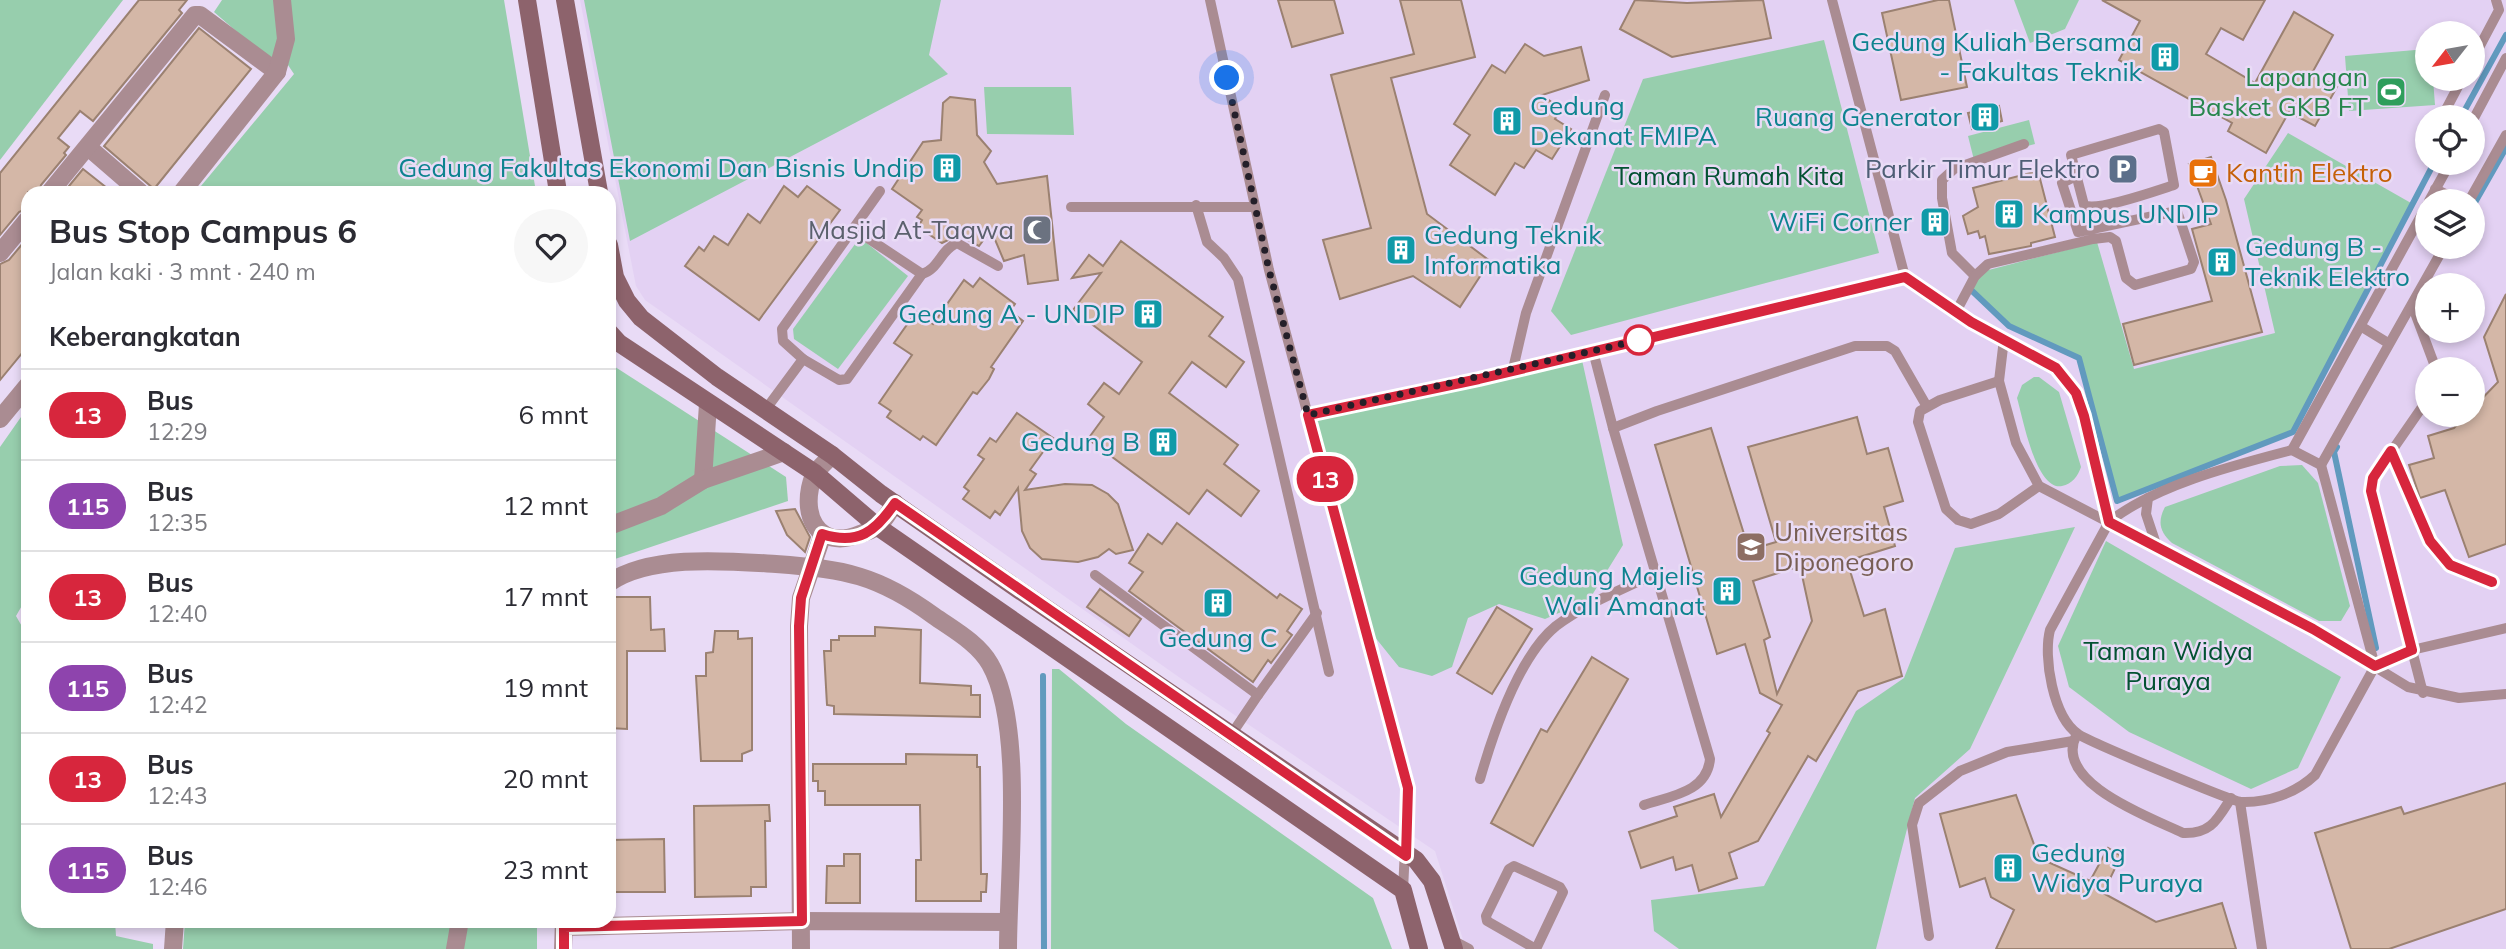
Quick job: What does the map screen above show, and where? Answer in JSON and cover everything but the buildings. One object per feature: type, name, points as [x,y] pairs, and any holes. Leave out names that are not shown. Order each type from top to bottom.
[{"type":"street","points":[[187,186],[277,72],[286,39],[282,0]]},
{"type":"street","points":[[527,0],[557,186]]},
{"type":"street","points":[[565,0],[598,186]]},
{"type":"street","points":[[55,186],[195,15],[200,15],[277,72]]},
{"type":"street","points":[[88,147],[133,186]]},
{"type":"street","points":[[0,253],[21,228]]},
{"type":"street","points":[[616,279],[627,301],[641,318],[717,377],[832,455],[895,503],[1406,856],[1416,860],[1432,881],[1453,945]]},
{"type":"street","points":[[616,340],[708,404],[815,473],[878,527],[1403,890],[1419,949]]},
{"type":"street","points":[[703,480],[708,404],[717,377]]},
{"type":"street","points":[[0,419],[21,394]]},
{"type":"street","points":[[616,523],[661,506],[703,480],[784,452]]},
{"type":"street","points":[[832,455],[815,473],[808,499],[809,515],[822,534],[837,539],[851,538],[878,527],[895,503]]},
{"type":"street","points":[[801,949],[799,626],[801,598],[822,534]]},
{"type":"street","points":[[616,578],[678,564],[730,562],[832,568],[895,590],[974,645],[990,664],[1001,692],[1012,750],[1008,949]]},
{"type":"street","points":[[616,923],[1008,922]]},
{"type":"street","points":[[173,949],[174,928]]},
{"type":"street","points":[[455,949],[459,928]]},
{"type":"street","points":[[564,928],[564,949]]},
{"type":"lane","points":[[1210,0],[1255,207],[1408,788],[1403,890]]},
{"type":"lane","points":[[1832,0],[1905,277],[1956,312],[2056,368],[2076,393],[2109,522]]},
{"type":"lane","points":[[2485,36],[2499,10],[2496,0]]},
{"type":"lane","points":[[2481,105],[2506,58]]},
{"type":"lane","points":[[1513,369],[1525,313],[1605,95]]},
{"type":"lane","points":[[2159,129],[2164,132],[2175,181],[2163,189],[2089,208],[2084,205],[2074,177],[2070,158],[2073,153],[2159,129]]},
{"type":"lane","points":[[2476,189],[2506,135]]},
{"type":"lane","points":[[1975,276],[1952,253],[1942,198],[1942,180],[1954,169],[2024,144]]},
{"type":"lane","points":[[2435,189],[2443,175]]},
{"type":"lane","points":[[1956,312],[1975,276],[1988,264],[2110,237],[2116,241],[2126,278],[2132,284],[2191,269],[2194,262],[2177,211],[2080,232],[2076,230],[2062,183],[2074,177]]},
{"type":"lane","points":[[880,191],[782,329],[783,341],[803,359],[839,380],[846,379],[922,274],[931,271],[950,246],[957,243],[998,266]]},
{"type":"lane","points":[[1196,205],[1207,243],[1224,258],[1238,279],[1329,672]]},
{"type":"lane","points":[[1071,207],[1255,207]]},
{"type":"lane","points":[[2235,800],[2213,827],[2199,833],[2183,833],[2095,788],[2078,771],[2073,757],[2075,737],[2057,702],[2046,645],[2050,630],[2109,522],[2125,509],[2148,498],[2292,450],[2415,227]]},
{"type":"lane","points":[[854,229],[922,274]]},
{"type":"lane","points":[[2375,666],[2321,465],[2437,259]]},
{"type":"lane","points":[[1308,415],[1905,277]]},
{"type":"lane","points":[[2412,305],[2432,357]]},
{"type":"lane","points":[[2362,327],[2388,343]]},
{"type":"lane","points":[[2004,340],[1999,381],[2016,443],[2039,486],[2313,629],[2407,687],[2423,693],[2459,698],[2506,694]]},
{"type":"lane","points":[[1613,428],[1855,346],[1878,345],[1895,351],[1926,405]]},
{"type":"lane","points":[[1593,351],[1710,759],[1709,770],[1695,787],[1644,805]]},
{"type":"lane","points":[[766,409],[803,359]]},
{"type":"lane","points":[[1999,381],[1926,405],[1920,411],[1918,422],[1946,509],[1958,520],[1971,524],[1999,514],[2039,486]]},
{"type":"lane","points":[[2415,417],[2373,478],[2371,491],[2423,693]]},
{"type":"lane","points":[[2292,450],[2321,465]]},
{"type":"lane","points":[[2391,451],[2430,541],[2450,565],[2492,582]]},
{"type":"lane","points":[[2148,498],[2146,514],[2157,547]]},
{"type":"lane","points":[[1480,779],[1514,688],[1540,643],[1556,627],[1577,613],[1657,573]]},
{"type":"lane","points":[[1095,575],[1258,695]]},
{"type":"lane","points":[[1231,735],[1317,613]]},
{"type":"lane","points":[[1929,936],[1912,825],[1919,803],[1960,771],[2007,752],[2075,737],[2235,800],[2283,796],[2304,786],[2315,775],[2375,666],[2412,650],[2506,628]]},
{"type":"lane","points":[[2235,800],[2262,949]]},
{"type":"lane","points":[[1514,866],[1560,887],[1563,892],[1536,949],[1487,921],[1486,916],[1509,869],[1514,866]]},
{"type":"lane","points":[[1453,945],[1469,949]]},
{"type":"shaded area","name":"Universitas Diponegoro","points":[[580,0],[2506,0],[2506,949],[1466,949],[1435,851],[1183,680],[645,300],[636,286]]},
{"type":"green space","points":[[0,0],[123,0],[0,160]]},
{"type":"green space","points":[[222,0],[504,0],[535,186],[201,186],[294,74],[288,65],[265,56],[214,12]]},
{"type":"green space","points":[[584,0],[941,0],[929,55],[948,74],[630,241]]},
{"type":"green space","points":[[2014,0],[2079,0],[2065,29],[2030,43]]},
{"type":"green space","name":"Taman Rumah Kita","points":[[1824,40],[1879,253],[1571,335],[1551,311],[1643,79]]},
{"type":"green space","name":"Lapangan Basket GKB FT","points":[[2415,50],[2415,91],[2434,91],[2435,105],[2349,111],[2345,56]]},
{"type":"green space","points":[[984,87],[1071,87],[1074,135],[987,134]]},
{"type":"green space","points":[[2029,120],[2035,144],[1974,160],[1968,136]]},
{"type":"green space","points":[[2288,133],[2411,203],[2293,432],[2117,501],[2079,358],[2009,326],[1969,288],[1981,272],[2097,242],[2134,369],[2275,333],[2244,199]]},
{"type":"green space","points":[[858,240],[864,241],[908,276],[838,369],[794,339],[793,329]]},
{"type":"green space","points":[[1582,360],[1623,545],[1589,600],[1545,619],[1499,604],[1468,618],[1452,667],[1432,676],[1399,667],[1370,631],[1315,419]]},
{"type":"green space","points":[[616,368],[786,477],[788,501],[616,559]]},
{"type":"green space","points":[[2034,377],[2039,377],[2059,392],[2081,467],[2074,479],[2062,486],[2053,484],[2038,466],[2017,398],[2022,385]]},
{"type":"green space","points":[[21,417],[21,607],[16,616],[21,625],[21,928],[115,928],[116,936],[153,944],[153,949],[0,949],[0,447]]},
{"type":"green space","points":[[2302,465],[2318,483],[2350,606],[2341,621],[2319,621],[2172,543],[2161,526],[2165,507],[2280,466]]},
{"type":"green space","points":[[2075,527],[1970,749],[1915,798],[1876,949],[1679,949],[1654,931],[1651,900],[1764,886],[1856,711],[1904,678],[1955,548]]},
{"type":"green space","name":"Taman Widya Puraya","points":[[2106,541],[2341,677],[2298,768],[2251,789],[2129,732],[2069,687],[2058,646]]},
{"type":"green space","points":[[1052,669],[1059,669],[1126,724],[1373,898],[1392,949],[1051,949]]},
{"type":"green space","points":[[184,928],[537,928],[537,949],[183,949]]},
{"type":"waterway","points":[[2468,105],[2506,35]]},
{"type":"waterway","points":[[2483,189],[2506,148]]},
{"type":"waterway","points":[[1969,288],[2009,326],[2079,358],[2117,501],[2293,432],[2428,175]]},
{"type":"waterway","points":[[2337,447],[2334,452],[2376,648]]},
{"type":"waterway","points":[[1043,676],[1044,949]]},
{"type":"bus line","name":"13","points":[[616,926],[802,921],[801,598],[822,534],[837,539],[851,538],[878,527],[895,503],[1406,856],[1408,788],[1308,415],[1479,379],[1905,277],[1971,322],[2056,368],[2076,393],[2084,416],[2109,522],[2241,590],[2375,666],[2395,655],[2412,650],[2371,491],[2373,478],[2391,451],[2430,541],[2450,565],[2492,582]]},
{"type":"bus line","name":"13","points":[[564,928],[564,949]]},
{"type":"place","name":"Gedung Kuliah Bersama - Fakultas Teknik","points":[[2165,57]]},
{"type":"place","name":"Lapangan Basket GKB FT","points":[[2391,92]]},
{"type":"place","name":"Ruang Generator","points":[[1985,117]]},
{"type":"place","name":"Gedung Dekanat FMIPA","points":[[1507,121]]},
{"type":"place","name":"Gedung Fakultas Ekonomi Dan Bisnis Undip","points":[[947,168]]},
{"type":"place","name":"Parkir Timur Elektro","points":[[2123,169]]},
{"type":"place","name":"Kantin Elektro","points":[[2203,173]]},
{"type":"place","name":"Kampus UNDIP","points":[[2009,214]]},
{"type":"place","name":"WiFi Corner","points":[[1935,222]]},
{"type":"place","name":"Masjid At-Taqwa","points":[[1037,230]]},
{"type":"place","name":"Gedung Teknik Informatika","points":[[1401,250]]},
{"type":"place","name":"Gedung B - Teknik Elektro","points":[[2222,262]]},
{"type":"place","name":"Gedung A - UNDIP","points":[[1148,314]]},
{"type":"place","name":"Gedung B","points":[[1163,442]]},
{"type":"place","name":"Universitas Diponegoro","points":[[1751,547]]},
{"type":"place","name":"Gedung Majelis Wali Amanat","points":[[1727,591]]},
{"type":"place","name":"Gedung C","points":[[1218,603]]},
{"type":"place","name":"Gedung Widya Puraya","points":[[2008,868]]},
{"type":"route","points":[[1227,78],[1269,270],[1308,415],[1479,379],[1645,339],[1639,340]]}]
